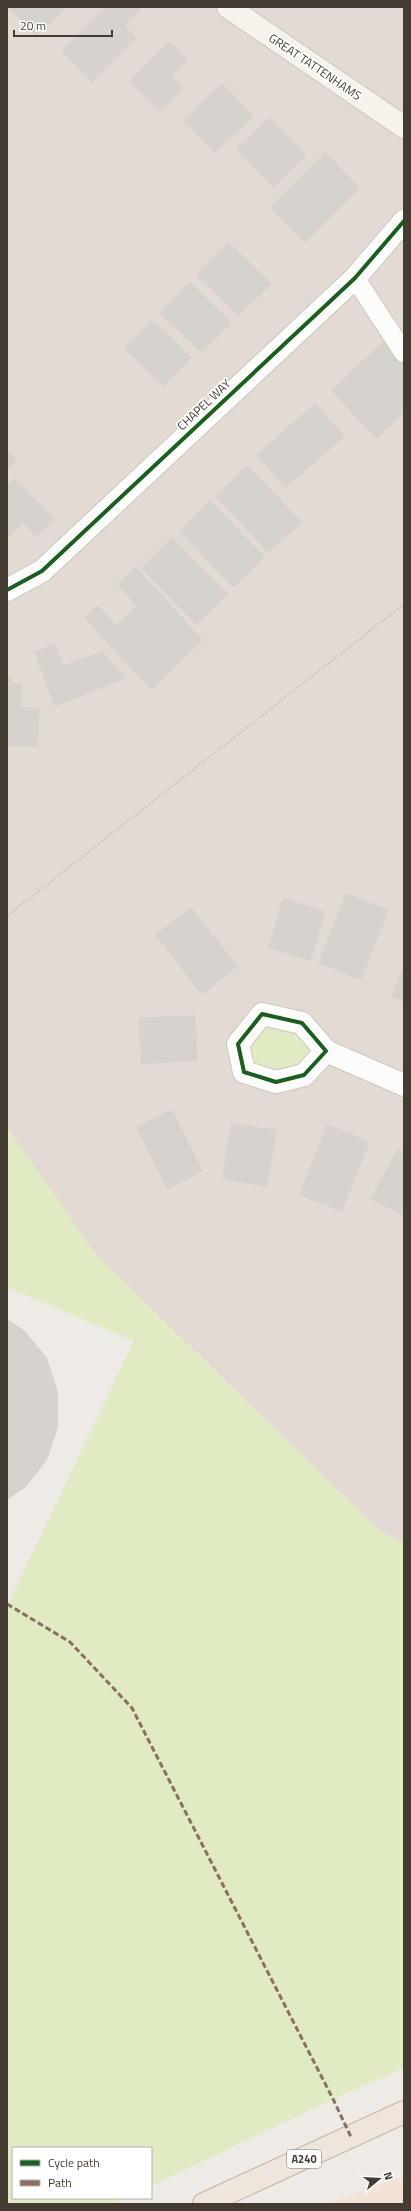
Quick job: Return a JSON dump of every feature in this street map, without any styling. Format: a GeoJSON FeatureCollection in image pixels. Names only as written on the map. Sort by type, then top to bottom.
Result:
{"type":"FeatureCollection","features":[{"type":"Feature","properties":{"kind":"highway","name":"A240"},"geometry":{"type":"LineString","coordinates":[[204,2204],[404,2112]]}},
{"type":"Feature","properties":{"kind":"main road","name":"GREAT TATTENHAMS"},"geometry":{"type":"LineString","coordinates":[[228,7],[404,126]]}},
{"type":"Feature","properties":{"kind":"street","name":"CHAPEL WAY"},"geometry":{"type":"LineString","coordinates":[[7,590],[42,571],[354,278],[404,221]]}},
{"type":"Feature","properties":{"kind":"street"},"geometry":{"type":"LineString","coordinates":[[326,1051],[404,1085]]}},
{"type":"Feature","properties":{"kind":"lane"},"geometry":{"type":"LineString","coordinates":[[354,278],[404,353]]}},
{"type":"Feature","properties":{"kind":"path"},"geometry":{"type":"LineString","coordinates":[[7,916],[404,604]]}},
{"type":"Feature","properties":{"kind":"shaded area"},"geometry":{"type":"Polygon","coordinates":[[[7,7],[404,7],[404,1543],[381,1532],[97,1256],[7,1128],[7,7]]]}},
{"type":"Feature","properties":{"kind":"shaded area"},"geometry":{"type":"Polygon","coordinates":[[[404,2176],[404,2204],[326,2204],[404,2176]]]}},
{"type":"Feature","properties":{"kind":"green space"},"geometry":{"type":"Polygon","coordinates":[[[262,1014],[302,1023],[326,1051],[304,1075],[244,1072],[238,1044],[262,1014]]]}},
{"type":"Feature","properties":{"kind":"green space"},"geometry":{"type":"Polygon","coordinates":[[[7,1128],[97,1256],[381,1532],[404,1543],[404,2068],[333,2099],[152,2186],[152,2147],[12,2147],[12,2199],[124,2199],[113,2204],[7,2204],[7,1606],[134,1341],[7,1287],[7,1128]]]}},
{"type":"Feature","properties":{"kind":"building"},"geometry":{"type":"Polygon","coordinates":[[[7,7],[67,7],[37,36],[7,7]]]}},
{"type":"Feature","properties":{"kind":"building"},"geometry":{"type":"Polygon","coordinates":[[[106,7],[138,7],[141,10],[125,26],[137,38],[92,83],[61,51],[106,7]]]}},
{"type":"Feature","properties":{"kind":"building"},"geometry":{"type":"Polygon","coordinates":[[[169,41],[188,60],[172,76],[184,88],[161,112],[129,81],[169,41]]]}},
{"type":"Feature","properties":{"kind":"building"},"geometry":{"type":"Polygon","coordinates":[[[222,83],[254,116],[215,153],[183,120],[222,83]]]}},
{"type":"Feature","properties":{"kind":"building"},"geometry":{"type":"Polygon","coordinates":[[[269,117],[307,155],[274,188],[236,149],[269,117]]]}},
{"type":"Feature","properties":{"kind":"building"},"geometry":{"type":"Polygon","coordinates":[[[325,152],[360,188],[305,243],[270,207],[325,152]]]}},
{"type":"Feature","properties":{"kind":"building"},"geometry":{"type":"Polygon","coordinates":[[[229,242],[272,284],[238,316],[196,275],[229,242]]]}},
{"type":"Feature","properties":{"kind":"building"},"geometry":{"type":"Polygon","coordinates":[[[190,282],[232,323],[201,352],[159,313],[190,282]]]}},
{"type":"Feature","properties":{"kind":"building"},"geometry":{"type":"Polygon","coordinates":[[[152,320],[192,357],[164,387],[124,349],[152,320]]]}},
{"type":"Feature","properties":{"kind":"building"},"geometry":{"type":"Polygon","coordinates":[[[385,340],[404,361],[404,413],[376,439],[331,390],[385,340]]]}},
{"type":"Feature","properties":{"kind":"building"},"geometry":{"type":"Polygon","coordinates":[[[315,403],[345,436],[286,488],[256,455],[315,403]]]}},
{"type":"Feature","properties":{"kind":"building"},"geometry":{"type":"Polygon","coordinates":[[[7,450],[17,460],[7,470],[7,450]]]}},
{"type":"Feature","properties":{"kind":"building"},"geometry":{"type":"Polygon","coordinates":[[[247,465],[302,522],[269,553],[215,496],[247,465]]]}},
{"type":"Feature","properties":{"kind":"building"},"geometry":{"type":"Polygon","coordinates":[[[15,478],[55,520],[37,537],[23,523],[7,538],[7,485],[15,478]]]}},
{"type":"Feature","properties":{"kind":"building"},"geometry":{"type":"Polygon","coordinates":[[[210,500],[265,557],[233,588],[179,531],[210,500]]]}},
{"type":"Feature","properties":{"kind":"building"},"geometry":{"type":"Polygon","coordinates":[[[172,537],[228,594],[196,625],[141,568],[172,537]]]}},
{"type":"Feature","properties":{"kind":"building"},"geometry":{"type":"Polygon","coordinates":[[[136,567],[203,640],[151,690],[84,618],[98,605],[116,625],[137,606],[117,584],[136,567]]]}},
{"type":"Feature","properties":{"kind":"building"},"geometry":{"type":"Polygon","coordinates":[[[55,643],[64,665],[102,651],[126,678],[55,707],[34,652],[55,643]]]}},
{"type":"Feature","properties":{"kind":"building"},"geometry":{"type":"Polygon","coordinates":[[[7,677],[12,677],[12,683],[22,684],[21,707],[39,708],[38,747],[7,747],[7,677]]]}},
{"type":"Feature","properties":{"kind":"building"},"geometry":{"type":"Polygon","coordinates":[[[346,893],[389,910],[361,980],[318,963],[346,893]]]}},
{"type":"Feature","properties":{"kind":"building"},"geometry":{"type":"Polygon","coordinates":[[[283,898],[325,911],[311,961],[268,948],[283,898]]]}},
{"type":"Feature","properties":{"kind":"building"},"geometry":{"type":"Polygon","coordinates":[[[191,907],[238,966],[202,995],[155,935],[191,907]]]}},
{"type":"Feature","properties":{"kind":"building"},"geometry":{"type":"Polygon","coordinates":[[[404,965],[404,1002],[391,997],[404,965]]]}},
{"type":"Feature","properties":{"kind":"building"},"geometry":{"type":"Polygon","coordinates":[[[195,1015],[198,1061],[141,1064],[139,1018],[195,1015]]]}},
{"type":"Feature","properties":{"kind":"building"},"geometry":{"type":"Polygon","coordinates":[[[172,1109],[203,1171],[167,1189],[136,1127],[172,1109]]]}},
{"type":"Feature","properties":{"kind":"building"},"geometry":{"type":"Polygon","coordinates":[[[231,1123],[277,1130],[267,1187],[222,1179],[231,1123]]]}},
{"type":"Feature","properties":{"kind":"building"},"geometry":{"type":"Polygon","coordinates":[[[327,1124],[370,1142],[342,1212],[299,1195],[327,1124]]]}},
{"type":"Feature","properties":{"kind":"building"},"geometry":{"type":"Polygon","coordinates":[[[397,1149],[404,1153],[404,1216],[371,1199],[397,1149]]]}},
{"type":"Feature","properties":{"kind":"building"},"geometry":{"type":"Polygon","coordinates":[[[7,1319],[25,1331],[47,1358],[58,1392],[58,1427],[47,1460],[26,1487],[7,1500],[7,1319]]]}},
{"type":"Feature","properties":{"kind":"marked path"},"geometry":{"type":"LineString","coordinates":[[7,1604],[70,1642],[132,1708],[333,2099],[351,2137]]}},
{"type":"Feature","properties":{"kind":"cycle path"},"geometry":{"type":"LineString","coordinates":[[7,590],[42,571],[355,278],[404,221]]}},
{"type":"Feature","properties":{"kind":"cycle path"},"geometry":{"type":"LineString","coordinates":[[262,1014],[302,1023],[326,1051],[304,1075],[276,1082],[244,1072],[238,1044],[262,1014]]}}]}
